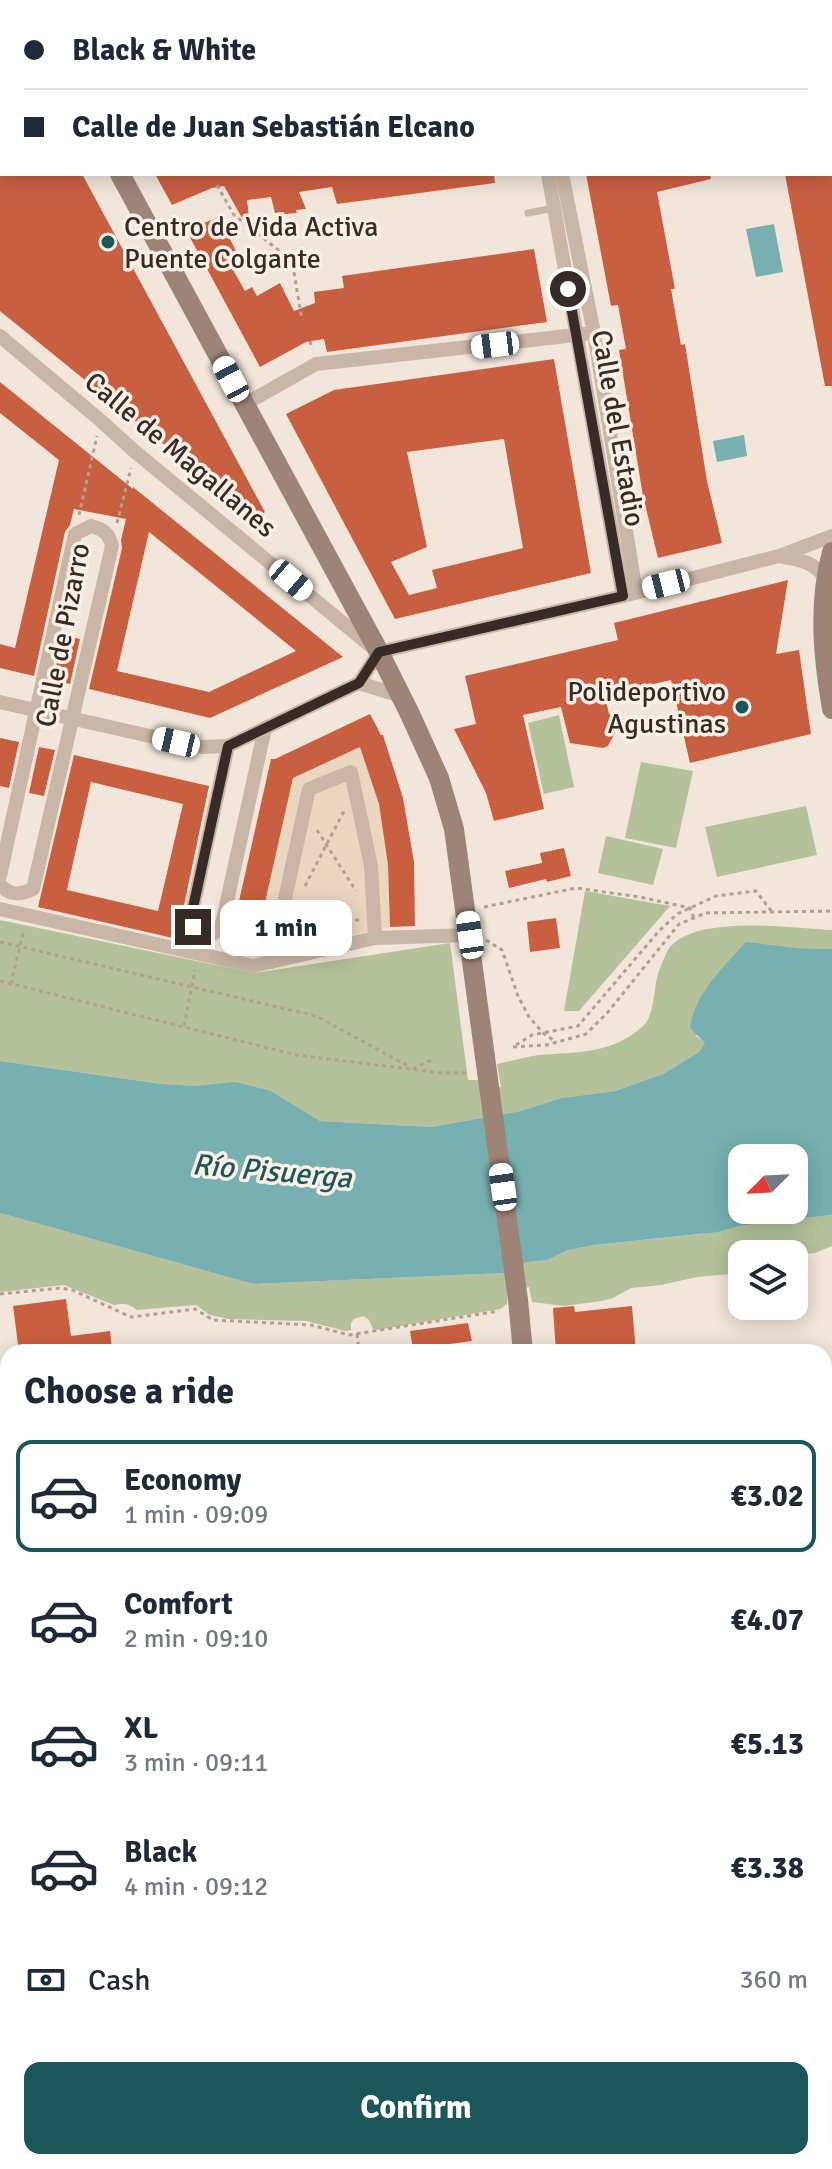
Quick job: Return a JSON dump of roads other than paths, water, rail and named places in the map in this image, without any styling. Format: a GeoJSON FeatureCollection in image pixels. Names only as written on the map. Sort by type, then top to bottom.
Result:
{"type":"FeatureCollection","features":[{"type":"Feature","properties":{"kind":"street"},"geometry":{"type":"LineString","coordinates":[[121,176],[379,652],[439,778],[454,829],[470,935],[522,1344]]}},
{"type":"Feature","properties":{"kind":"street","name":"Calle del Estadio"},"geometry":{"type":"LineString","coordinates":[[548,176],[576,336],[629,594]]}},
{"type":"Feature","properties":{"kind":"street","name":"Calle del Estadio"},"geometry":{"type":"LineString","coordinates":[[562,176],[594,333],[629,594]]}},
{"type":"Feature","properties":{"kind":"street"},"geometry":{"type":"LineString","coordinates":[[245,404],[316,364],[594,333]]}},
{"type":"Feature","properties":{"kind":"street","name":"Calle de Magallanes"},"geometry":{"type":"LineString","coordinates":[[0,336],[135,452],[379,652]]}},
{"type":"Feature","properties":{"kind":"street","name":"Calle de Pizarro"},"geometry":{"type":"LineString","coordinates":[[0,876],[75,534],[91,526],[102,528],[112,546],[33,889],[17,894],[0,885]]}},
{"type":"Feature","properties":{"kind":"street"},"geometry":{"type":"LineString","coordinates":[[0,702],[176,742],[202,747],[228,746],[359,683],[379,652],[779,556],[832,536]]}},
{"type":"Feature","properties":{"kind":"street"},"geometry":{"type":"LineString","coordinates":[[832,552],[825,578],[823,642],[832,709]]}},
{"type":"Feature","properties":{"kind":"street"},"geometry":{"type":"LineString","coordinates":[[779,556],[806,560],[825,578]]}},
{"type":"Feature","properties":{"kind":"street"},"geometry":{"type":"LineString","coordinates":[[329,611],[341,606],[346,593]]}},
{"type":"Feature","properties":{"kind":"street"},"geometry":{"type":"LineString","coordinates":[[359,683],[401,696]]}},
{"type":"Feature","properties":{"kind":"street"},"geometry":{"type":"LineString","coordinates":[[228,746],[191,917],[193,927],[201,935],[214,933],[222,924],[265,728]]}},
{"type":"Feature","properties":{"kind":"street"},"geometry":{"type":"LineString","coordinates":[[271,962],[309,789],[351,772],[371,866],[375,938]]}},
{"type":"Feature","properties":{"kind":"street"},"geometry":{"type":"LineString","coordinates":[[0,909],[253,966],[375,938],[470,935]]}},
{"type":"Feature","properties":{"kind":"lane"},"geometry":{"type":"LineString","coordinates":[[528,213],[554,208]]}},
{"type":"Feature","properties":{"kind":"water"},"geometry":{"type":"Polygon","coordinates":[[[774,224],[783,272],[756,277],[746,229],[774,224]]]}},
{"type":"Feature","properties":{"kind":"water"},"geometry":{"type":"Polygon","coordinates":[[[744,435],[747,456],[717,462],[713,441],[744,435]]]}},
{"type":"Feature","properties":{"kind":"water","name":"Río Pisuerga"},"geometry":{"type":"Polygon","coordinates":[[[746,942],[832,949],[832,1215],[808,1218],[808,1144],[728,1144],[728,1224],[756,1224],[718,1232],[568,1250],[504,1273],[253,1284],[0,1213],[0,1061],[162,1084],[196,1086],[235,1082],[271,1091],[320,1121],[431,1127],[521,1111],[561,1098],[615,1091],[663,1074],[699,1052],[705,1043],[690,1028],[697,1004],[720,971],[746,942]]]}},
{"type":"Feature","properties":{"kind":"place","name":"Centro de Vida Activa Puente Colgante"},"geometry":{"type":"Point","coordinates":[108,242]}},
{"type":"Feature","properties":{"kind":"place","name":"Polideportivo Agustinas"},"geometry":{"type":"Point","coordinates":[742,707]}}]}
